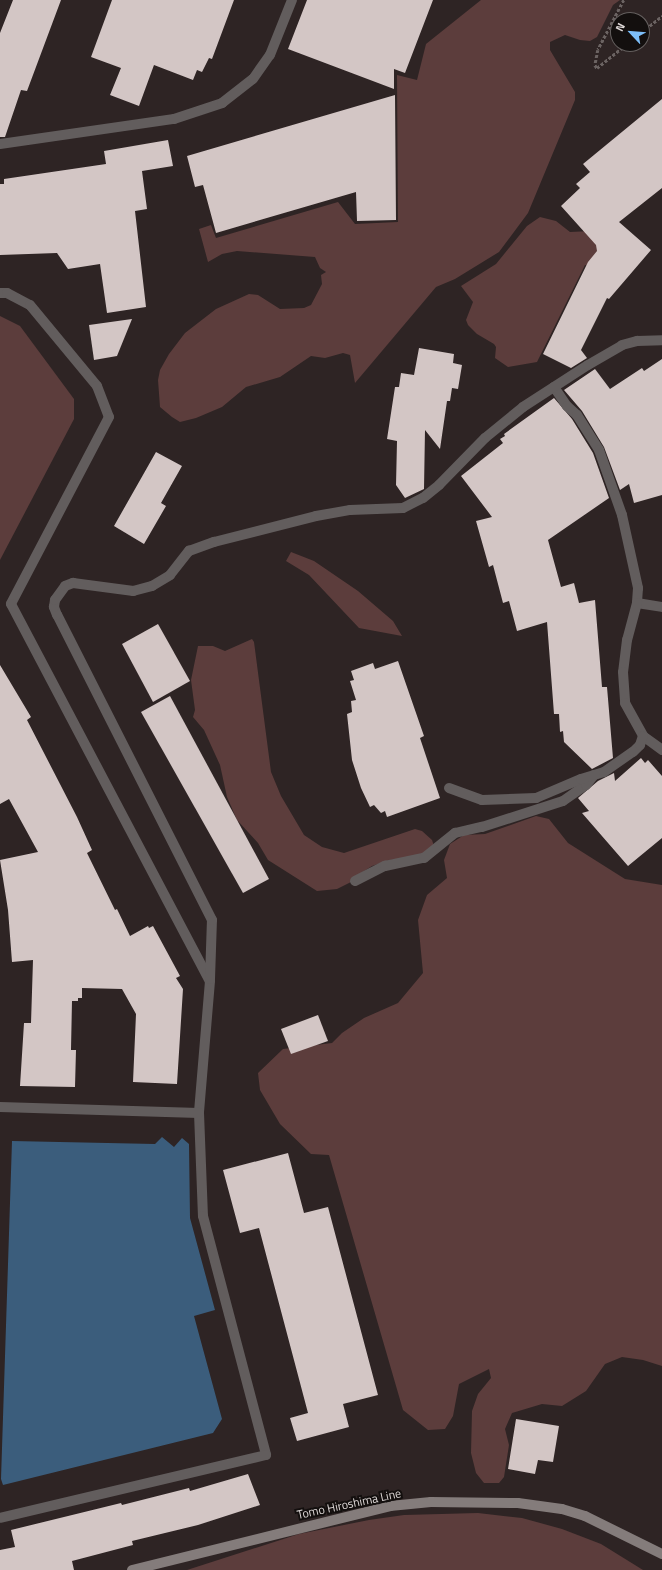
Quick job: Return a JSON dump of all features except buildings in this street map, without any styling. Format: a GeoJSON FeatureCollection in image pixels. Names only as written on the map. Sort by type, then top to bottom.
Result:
{"type":"FeatureCollection","features":[{"type":"Feature","properties":{"kind":"main road","name":"Tomo Hiroshima Line"},"geometry":{"type":"LineString","coordinates":[[132,1570],[390,1506],[431,1502],[518,1503],[562,1509],[585,1516],[662,1554]]}},
{"type":"Feature","properties":{"kind":"street"},"geometry":{"type":"LineString","coordinates":[[0,144],[174,119],[222,103],[253,79],[270,54],[292,0]]}},
{"type":"Feature","properties":{"kind":"street"},"geometry":{"type":"LineString","coordinates":[[0,293],[7,293],[30,305],[97,386],[109,417],[11,604],[210,982]]}},
{"type":"Feature","properties":{"kind":"street"},"geometry":{"type":"LineString","coordinates":[[0,1518],[266,1455],[203,1216],[199,1113],[210,982],[212,920],[57,615],[54,607],[55,600],[65,586],[73,583],[133,591],[152,586],[170,575],[189,551],[214,542],[316,516],[350,510],[403,508],[434,489],[485,438],[523,407],[622,345],[637,341],[662,340]]}},
{"type":"Feature","properties":{"kind":"street"},"geometry":{"type":"LineString","coordinates":[[554,387],[567,406],[578,415],[599,450],[622,515],[636,571],[637,603],[627,640],[623,672],[625,703],[643,736],[662,750]]}},
{"type":"Feature","properties":{"kind":"street"},"geometry":{"type":"LineString","coordinates":[[637,603],[662,607]]}},
{"type":"Feature","properties":{"kind":"street"},"geometry":{"type":"LineString","coordinates":[[449,788],[482,800],[536,798],[604,772],[620,763],[640,745],[643,736]]}},
{"type":"Feature","properties":{"kind":"street"},"geometry":{"type":"LineString","coordinates":[[355,881],[384,866],[424,858],[455,832],[482,827],[563,801],[586,785],[594,775]]}},
{"type":"Feature","properties":{"kind":"street"},"geometry":{"type":"LineString","coordinates":[[0,1108],[199,1113]]}},
{"type":"Feature","properties":{"kind":"path"},"geometry":{"type":"LineString","coordinates":[[618,12],[624,0]]}},
{"type":"Feature","properties":{"kind":"path"},"geometry":{"type":"LineString","coordinates":[[650,26],[662,16]]}},
{"type":"Feature","properties":{"kind":"path"},"geometry":{"type":"LineString","coordinates":[[610,27],[598,50],[595,65],[597,68],[617,52]]}},
{"type":"Feature","properties":{"kind":"shaded area"},"geometry":{"type":"Polygon","coordinates":[[[481,0],[620,0],[613,5],[597,37],[590,41],[580,40],[565,35],[550,42],[550,50],[575,92],[575,100],[528,213],[499,252],[455,279],[436,287],[355,383],[350,355],[343,353],[325,358],[311,356],[280,377],[246,387],[222,407],[196,418],[180,422],[172,417],[160,407],[158,380],[160,370],[169,354],[185,333],[216,309],[249,294],[258,295],[280,309],[304,308],[311,305],[322,284],[321,275],[326,272],[320,268],[315,257],[237,251],[222,254],[208,262],[199,229],[211,225],[216,238],[338,202],[355,224],[398,222],[397,75],[417,80],[426,44],[481,0]]]}},
{"type":"Feature","properties":{"kind":"shaded area"},"geometry":{"type":"Polygon","coordinates":[[[540,217],[556,221],[570,232],[591,231],[600,251],[589,266],[585,265],[537,362],[508,367],[495,358],[496,347],[494,344],[477,334],[468,325],[466,320],[473,302],[461,286],[496,264],[527,226],[540,217]]]}},
{"type":"Feature","properties":{"kind":"shaded area"},"geometry":{"type":"Polygon","coordinates":[[[0,316],[20,326],[74,399],[74,419],[0,560],[0,316]]]}},
{"type":"Feature","properties":{"kind":"shaded area"},"geometry":{"type":"Polygon","coordinates":[[[291,552],[314,561],[358,591],[393,621],[402,636],[359,628],[309,575],[286,561],[291,552]]]}},
{"type":"Feature","properties":{"kind":"shaded area"},"geometry":{"type":"Polygon","coordinates":[[[252,639],[254,642],[271,772],[281,796],[304,835],[322,847],[344,853],[415,829],[422,831],[432,840],[434,846],[430,851],[412,858],[390,860],[372,866],[353,878],[353,881],[337,889],[317,891],[268,860],[258,843],[237,820],[227,797],[220,765],[204,730],[193,717],[195,710],[191,680],[198,646],[213,646],[225,651],[252,639]]]}},
{"type":"Feature","properties":{"kind":"shaded area"},"geometry":{"type":"Polygon","coordinates":[[[536,816],[549,819],[568,843],[625,879],[662,885],[662,1366],[643,1360],[622,1357],[605,1364],[586,1391],[562,1406],[542,1404],[512,1413],[505,1429],[509,1445],[504,1477],[499,1483],[484,1483],[476,1473],[471,1453],[472,1411],[478,1394],[491,1378],[489,1369],[459,1384],[453,1416],[445,1429],[428,1430],[403,1410],[329,1155],[311,1154],[280,1124],[260,1090],[258,1073],[283,1049],[332,1043],[342,1033],[364,1018],[398,1003],[423,973],[418,920],[427,895],[447,878],[444,860],[450,844],[464,835],[485,834],[536,816]]]}},
{"type":"Feature","properties":{"kind":"shaded area"},"geometry":{"type":"Polygon","coordinates":[[[478,1513],[522,1518],[562,1529],[601,1544],[643,1570],[187,1570],[299,1534],[369,1520],[404,1515],[478,1513]]]}},
{"type":"Feature","properties":{"kind":"water"},"geometry":{"type":"Polygon","coordinates":[[[162,1137],[174,1147],[182,1138],[189,1144],[190,1218],[215,1310],[194,1316],[222,1419],[213,1433],[3,1485],[1,1479],[12,1141],[155,1144],[162,1137]]]}}]}
